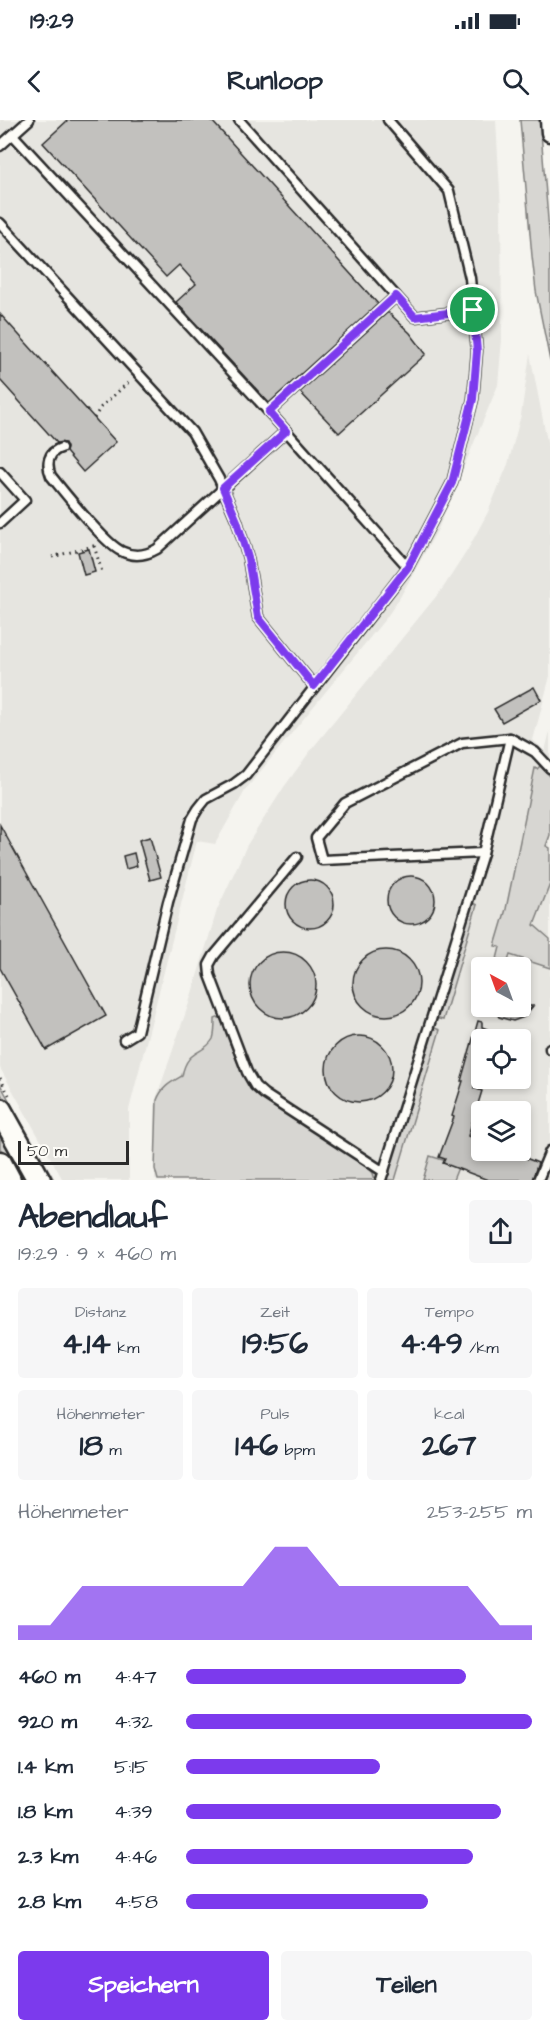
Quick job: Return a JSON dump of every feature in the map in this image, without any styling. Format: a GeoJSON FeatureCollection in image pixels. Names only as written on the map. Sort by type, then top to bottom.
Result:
{"type":"FeatureCollection","features":[{"type":"Feature","properties":{"kind":"main road"},"geometry":{"type":"LineString","coordinates":[[0,1110],[39,1180]]}},
{"type":"Feature","properties":{"kind":"main road"},"geometry":{"type":"LineString","coordinates":[[0,1163],[9,1180]]}},
{"type":"Feature","properties":{"kind":"street"},"geometry":{"type":"LineString","coordinates":[[549,120],[550,133]]}},
{"type":"Feature","properties":{"kind":"lane"},"geometry":{"type":"LineString","coordinates":[[239,120],[415,317],[473,310]]}},
{"type":"Feature","properties":{"kind":"lane"},"geometry":{"type":"LineString","coordinates":[[124,1040],[137,1032],[179,862],[196,812],[209,797],[232,786],[246,775],[408,567],[452,483],[473,399],[477,351],[470,278],[449,191],[388,120]]}},
{"type":"Feature","properties":{"kind":"lane"},"geometry":{"type":"LineString","coordinates":[[0,146],[23,122]]}},
{"type":"Feature","properties":{"kind":"lane"},"geometry":{"type":"LineString","coordinates":[[13,135],[269,412],[408,567]]}},
{"type":"Feature","properties":{"kind":"lane"},"geometry":{"type":"LineString","coordinates":[[0,223],[192,432],[223,488],[237,521],[248,558],[258,617],[314,686]]}},
{"type":"Feature","properties":{"kind":"lane"},"geometry":{"type":"LineString","coordinates":[[269,412],[396,296]]}},
{"type":"Feature","properties":{"kind":"lane"},"geometry":{"type":"LineString","coordinates":[[61,448],[56,450],[49,459],[48,466],[51,476],[117,549],[128,554],[141,555],[157,549],[286,431]]}},
{"type":"Feature","properties":{"kind":"lane"},"geometry":{"type":"LineString","coordinates":[[0,472],[26,500],[0,523]]}},
{"type":"Feature","properties":{"kind":"lane"},"geometry":{"type":"LineString","coordinates":[[483,853],[322,860],[316,838],[345,803],[462,743],[510,738],[535,752],[550,768]]}},
{"type":"Feature","properties":{"kind":"lane"},"geometry":{"type":"LineString","coordinates":[[297,857],[214,956],[209,966],[210,975],[247,1072],[255,1086],[382,1176],[483,853],[510,738]]}},
{"type":"Feature","properties":{"kind":"lane"},"geometry":{"type":"LineString","coordinates":[[538,1180],[550,1151]]}},
{"type":"Feature","properties":{"kind":"path"},"geometry":{"type":"LineString","coordinates":[[94,418],[101,407],[138,373]]}},
{"type":"Feature","properties":{"kind":"path"},"geometry":{"type":"LineString","coordinates":[[52,557],[94,546],[105,538]]}},
{"type":"Feature","properties":{"kind":"path"},"geometry":{"type":"LineString","coordinates":[[94,546],[102,572]]}},
{"type":"Feature","properties":{"kind":"shaded area"},"geometry":{"type":"Polygon","coordinates":[[[0,120],[496,120],[501,210],[502,339],[498,385],[438,529],[399,599],[246,789],[215,844],[197,841],[129,1110],[129,1180],[63,1180],[0,1068],[0,120]]]}},
{"type":"Feature","properties":{"kind":"shaded area"},"geometry":{"type":"Polygon","coordinates":[[[520,120],[540,120],[550,244],[550,361],[536,291],[520,120]]]}},
{"type":"Feature","properties":{"kind":"shaded area"},"geometry":{"type":"Polygon","coordinates":[[[530,354],[550,456],[550,676],[533,740],[545,751],[550,731],[550,1180],[155,1180],[155,1102],[189,1003],[217,910],[247,845],[311,750],[443,588],[467,551],[488,512],[508,464],[521,415],[530,354]]]}},
{"type":"Feature","properties":{"kind":"shaded area"},"geometry":{"type":"Polygon","coordinates":[[[540,766],[550,776],[550,835],[546,846],[550,848],[550,884],[534,925],[550,939],[550,968],[531,962],[531,957],[510,955],[509,957],[498,957],[500,947],[495,946],[506,909],[535,768],[540,766]]]}},
{"type":"Feature","properties":{"kind":"shaded area"},"geometry":{"type":"Polygon","coordinates":[[[470,902],[477,905],[443,1020],[435,1018],[470,902]]]}},
{"type":"Feature","properties":{"kind":"shaded area"},"geometry":{"type":"Polygon","coordinates":[[[220,1017],[237,1062],[256,1092],[367,1166],[375,1180],[158,1180],[155,1169],[157,1100],[170,1083],[182,1076],[184,1067],[192,1056],[205,1048],[213,1039],[215,1019],[220,1017]]]}},
{"type":"Feature","properties":{"kind":"shaded area"},"geometry":{"type":"Polygon","coordinates":[[[432,1027],[440,1030],[395,1180],[385,1180],[432,1027]]]}},
{"type":"Feature","properties":{"kind":"shaded area"},"geometry":{"type":"Polygon","coordinates":[[[0,1084],[54,1180],[50,1180],[0,1092],[0,1084]]]}},
{"type":"Feature","properties":{"kind":"shaded area"},"geometry":{"type":"Polygon","coordinates":[[[0,1127],[30,1180],[18,1180],[0,1148],[0,1127]]]}},
{"type":"Feature","properties":{"kind":"shaded area"},"geometry":{"type":"Polygon","coordinates":[[[430,1156],[459,1165],[453,1180],[423,1180],[430,1156]]]}},
{"type":"Feature","properties":{"kind":"building"},"geometry":{"type":"Polygon","coordinates":[[[68,120],[211,120],[378,304],[269,403],[176,302],[196,284],[179,265],[166,277],[43,143],[68,120]]]}},
{"type":"Feature","properties":{"kind":"building"},"geometry":{"type":"Polygon","coordinates":[[[387,313],[410,333],[426,354],[339,433],[300,392],[387,313]]]}},
{"type":"Feature","properties":{"kind":"building"},"geometry":{"type":"Polygon","coordinates":[[[0,314],[116,442],[83,472],[66,452],[65,443],[57,443],[0,380],[0,314]]]}},
{"type":"Feature","properties":{"kind":"building"},"geometry":{"type":"Polygon","coordinates":[[[89,549],[95,572],[84,575],[78,552],[89,549]]]}},
{"type":"Feature","properties":{"kind":"building"},"geometry":{"type":"Polygon","coordinates":[[[534,687],[541,700],[502,722],[494,709],[534,687]]]}},
{"type":"Feature","properties":{"kind":"building"},"geometry":{"type":"Polygon","coordinates":[[[0,825],[106,1016],[46,1050],[0,968],[0,825]]]}},
{"type":"Feature","properties":{"kind":"building"},"geometry":{"type":"Polygon","coordinates":[[[150,837],[161,877],[150,880],[139,840],[150,837]]]}},
{"type":"Feature","properties":{"kind":"building"},"geometry":{"type":"Polygon","coordinates":[[[134,853],[137,866],[126,869],[123,856],[134,853]]]}},
{"type":"Feature","properties":{"kind":"building"},"geometry":{"type":"Polygon","coordinates":[[[406,876],[416,876],[431,886],[435,900],[434,909],[425,920],[416,924],[406,924],[391,914],[387,905],[387,895],[397,880],[406,876]]]}},
{"type":"Feature","properties":{"kind":"building"},"geometry":{"type":"Polygon","coordinates":[[[305,880],[315,880],[330,890],[334,904],[333,913],[324,924],[315,928],[305,928],[290,918],[286,909],[286,899],[296,884],[305,880]]]}},
{"type":"Feature","properties":{"kind":"building"},"geometry":{"type":"Polygon","coordinates":[[[379,950],[393,950],[405,955],[414,964],[419,983],[417,996],[410,1007],[393,1016],[379,1016],[367,1011],[358,1002],[353,990],[353,976],[358,964],[367,955],[379,950]]]}},
{"type":"Feature","properties":{"kind":"building"},"geometry":{"type":"Polygon","coordinates":[[[276,952],[290,952],[302,957],[311,966],[316,985],[314,998],[307,1009],[290,1018],[276,1018],[264,1013],[255,1004],[250,992],[250,978],[255,966],[264,957],[276,952]]]}},
{"type":"Feature","properties":{"kind":"building"},"geometry":{"type":"Polygon","coordinates":[[[499,1017],[524,1017],[513,1021],[499,1017]]]}},
{"type":"Feature","properties":{"kind":"building"},"geometry":{"type":"Polygon","coordinates":[[[478,1021],[482,1022],[482,1027],[487,1029],[476,1029],[478,1021]]]}},
{"type":"Feature","properties":{"kind":"building"},"geometry":{"type":"Polygon","coordinates":[[[352,1036],[366,1036],[378,1041],[387,1050],[392,1069],[390,1082],[383,1093],[366,1102],[352,1102],[340,1097],[331,1088],[326,1076],[326,1062],[331,1050],[340,1041],[352,1036]]]}},
{"type":"Feature","properties":{"kind":"building"},"geometry":{"type":"Polygon","coordinates":[[[471,1046],[471,1089],[482,1091],[479,1101],[471,1101],[471,1126],[468,1136],[471,1137],[471,1161],[531,1160],[538,1163],[532,1180],[488,1180],[443,1163],[445,1159],[439,1157],[454,1117],[452,1116],[463,1081],[461,1081],[471,1046]]]}},
{"type":"Feature","properties":{"kind":"route"},"geometry":{"type":"LineString","coordinates":[[396,296],[415,317],[473,310],[477,351],[473,399],[452,483],[408,567],[314,686],[258,617],[248,558],[237,521],[223,488],[286,431],[269,412],[396,296]]}}]}
